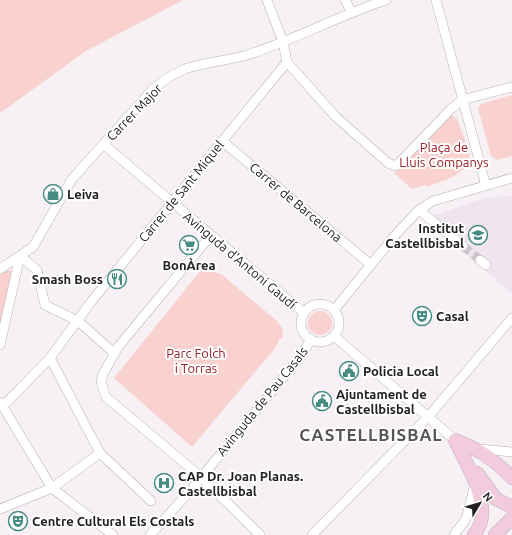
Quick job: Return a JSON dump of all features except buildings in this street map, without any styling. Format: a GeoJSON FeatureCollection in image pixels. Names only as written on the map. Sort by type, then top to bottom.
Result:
{"type":"FeatureCollection","features":[{"type":"Feature","properties":{"kind":"street"},"geometry":{"type":"LineString","coordinates":[[267,0],[284,42],[287,62],[335,116],[388,163],[396,166],[451,109],[462,100],[512,87]]}},
{"type":"Feature","properties":{"kind":"street"},"geometry":{"type":"LineString","coordinates":[[345,0],[352,11]]}},
{"type":"Feature","properties":{"kind":"street","name":"Carrer Major"},"geometry":{"type":"LineString","coordinates":[[0,268],[33,247],[72,179],[154,88],[186,69],[247,55],[284,42],[352,11],[386,0]]}},
{"type":"Feature","properties":{"kind":"street"},"geometry":{"type":"LineString","coordinates":[[436,0],[486,186]]}},
{"type":"Feature","properties":{"kind":"street","name":"Carrer de Sant Miquel"},"geometry":{"type":"LineString","coordinates":[[1,405],[50,358],[91,302],[287,62]]}},
{"type":"Feature","properties":{"kind":"street","name":"Carrer de Barcelona"},"geometry":{"type":"LineString","coordinates":[[222,141],[370,264]]}},
{"type":"Feature","properties":{"kind":"street","name":"Avinguda d'Antoni Gaudí"},"geometry":{"type":"LineString","coordinates":[[104,144],[304,313]]}},
{"type":"Feature","properties":{"kind":"street"},"geometry":{"type":"LineString","coordinates":[[334,310],[370,264],[419,210],[433,201],[512,178]]}},
{"type":"Feature","properties":{"kind":"street"},"geometry":{"type":"LineString","coordinates":[[419,210],[463,246]]}},
{"type":"Feature","properties":{"kind":"street"},"geometry":{"type":"LineString","coordinates":[[211,235],[114,353],[103,374],[101,382],[106,397],[201,477],[260,535]]}},
{"type":"Feature","properties":{"kind":"street"},"geometry":{"type":"LineString","coordinates":[[0,345],[20,256],[37,270],[45,304],[78,321],[114,353]]}},
{"type":"Feature","properties":{"kind":"street"},"geometry":{"type":"LineString","coordinates":[[318,304],[324,304],[334,310],[339,320],[339,326],[334,336],[323,342],[311,339],[303,330],[302,319],[304,313],[308,309],[318,304]]}},
{"type":"Feature","properties":{"kind":"street"},"geometry":{"type":"LineString","coordinates":[[312,535],[428,417],[512,318]]}},
{"type":"Feature","properties":{"kind":"street"},"geometry":{"type":"LineString","coordinates":[[334,336],[455,440],[483,483],[496,499],[512,507]]}},
{"type":"Feature","properties":{"kind":"street","name":"Avinguda de Pau Casals"},"geometry":{"type":"LineString","coordinates":[[150,535],[201,477],[301,356],[311,339]]}},
{"type":"Feature","properties":{"kind":"street"},"geometry":{"type":"LineString","coordinates":[[50,358],[100,452],[151,500]]}},
{"type":"Feature","properties":{"kind":"street"},"geometry":{"type":"LineString","coordinates":[[1,405],[52,488],[113,535]]}},
{"type":"Feature","properties":{"kind":"street"},"geometry":{"type":"LineString","coordinates":[[455,440],[478,449],[499,465],[512,478]]}},
{"type":"Feature","properties":{"kind":"street"},"geometry":{"type":"LineString","coordinates":[[455,440],[480,496],[482,521],[474,535]]}},
{"type":"Feature","properties":{"kind":"street"},"geometry":{"type":"LineString","coordinates":[[478,449],[512,452]]}},
{"type":"Feature","properties":{"kind":"street"},"geometry":{"type":"LineString","coordinates":[[0,510],[8,505],[52,488],[100,452]]}},
{"type":"Feature","properties":{"kind":"street"},"geometry":{"type":"LineString","coordinates":[[499,465],[512,467]]}},
{"type":"Feature","properties":{"kind":"street"},"geometry":{"type":"LineString","coordinates":[[454,535],[466,519],[475,482]]}},
{"type":"Feature","properties":{"kind":"street"},"geometry":{"type":"LineString","coordinates":[[495,535],[512,518]]}},
{"type":"Feature","properties":{"kind":"shaded area","name":"Institut Castellbisbal"},"geometry":{"type":"Polygon","coordinates":[[[512,196],[512,294],[428,222],[435,215],[475,201],[493,197],[512,196]]]}},
{"type":"Feature","properties":{"kind":"green space"},"geometry":{"type":"Polygon","coordinates":[[[0,0],[183,0],[86,51],[0,113],[0,0]]]}},
{"type":"Feature","properties":{"kind":"green space"},"geometry":{"type":"Polygon","coordinates":[[[512,95],[512,156],[497,160],[491,156],[478,108],[481,104],[512,95]]]}},
{"type":"Feature","properties":{"kind":"green space","name":"Plaça de Lluis Companys"},"geometry":{"type":"Polygon","coordinates":[[[451,115],[457,119],[468,148],[469,160],[467,166],[455,176],[448,179],[427,187],[425,185],[412,189],[394,173],[451,115]]]}},
{"type":"Feature","properties":{"kind":"green space","name":"Parc Folch i Torras"},"geometry":{"type":"Polygon","coordinates":[[[205,265],[213,272],[221,274],[277,321],[282,328],[283,338],[280,338],[276,347],[192,447],[114,378],[205,265]]]}},
{"type":"Feature","properties":{"kind":"green space"},"geometry":{"type":"Polygon","coordinates":[[[8,270],[13,272],[0,327],[0,275],[8,270]]]}},
{"type":"Feature","properties":{"kind":"green space"},"geometry":{"type":"Polygon","coordinates":[[[320,311],[325,312],[331,318],[331,328],[325,334],[320,335],[315,334],[309,328],[308,323],[309,318],[315,312],[320,311]]]}},
{"type":"Feature","properties":{"kind":"tunnel"},"geometry":{"type":"LineString","coordinates":[[463,246],[480,260]]}},
{"type":"Feature","properties":{"kind":"place","name":"Leiva"},"geometry":{"type":"Point","coordinates":[53,194]}},
{"type":"Feature","properties":{"kind":"place","name":"Institut Castellbisbal"},"geometry":{"type":"Point","coordinates":[478,235]}},
{"type":"Feature","properties":{"kind":"place","name":"BonÀrea"},"geometry":{"type":"Point","coordinates":[189,245]}},
{"type":"Feature","properties":{"kind":"place","name":"Smash Boss"},"geometry":{"type":"Point","coordinates":[117,279]}},
{"type":"Feature","properties":{"kind":"place","name":"Casal"},"geometry":{"type":"Point","coordinates":[422,316]}},
{"type":"Feature","properties":{"kind":"place","name":"Policia Local"},"geometry":{"type":"Point","coordinates":[349,371]}},
{"type":"Feature","properties":{"kind":"place","name":"Ajuntament de Castellbisbal"},"geometry":{"type":"Point","coordinates":[322,401]}},
{"type":"Feature","properties":{"kind":"place","name":"CAP Dr. Joan Planas. Castellbisbal"},"geometry":{"type":"Point","coordinates":[164,483]}},
{"type":"Feature","properties":{"kind":"place","name":"Centre Cultural Els Costals"},"geometry":{"type":"Point","coordinates":[18,521]}},
{"type":"Feature","properties":{"kind":"district","name":"CASTELLBISBAL"},"geometry":{"type":"Point","coordinates":[371,435]}}]}
